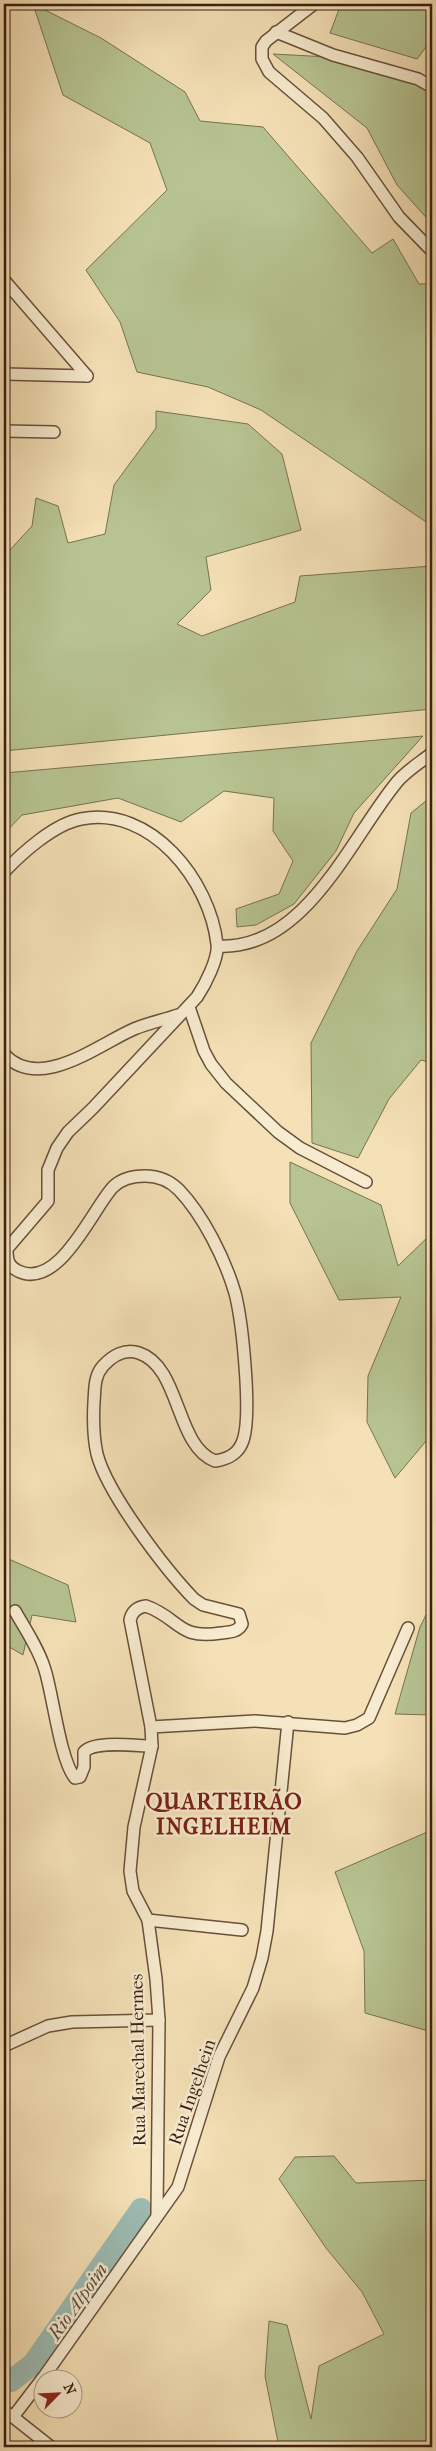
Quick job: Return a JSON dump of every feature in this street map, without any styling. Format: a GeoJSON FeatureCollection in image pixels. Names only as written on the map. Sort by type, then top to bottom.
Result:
{"type":"FeatureCollection","features":[{"type":"Feature","properties":{"kind":"street"},"geometry":{"type":"LineString","coordinates":[[314,4],[276,32],[262,47],[262,59],[269,72],[323,118],[358,157],[399,217],[432,251]]}},
{"type":"Feature","properties":{"kind":"street"},"geometry":{"type":"LineString","coordinates":[[276,32],[333,54],[418,78],[432,87]]}},
{"type":"Feature","properties":{"kind":"street"},"geometry":{"type":"LineString","coordinates":[[4,280],[88,376],[4,374]]}},
{"type":"Feature","properties":{"kind":"street"},"geometry":{"type":"LineString","coordinates":[[4,431],[54,432]]}},
{"type":"Feature","properties":{"kind":"street"},"geometry":{"type":"LineString","coordinates":[[218,946],[234,947],[266,936],[283,926],[304,908],[344,858],[398,780],[432,753]]}},
{"type":"Feature","properties":{"kind":"street"},"geometry":{"type":"LineString","coordinates":[[4,872],[34,844],[55,830],[80,819],[103,818],[123,822],[146,832],[166,845],[184,863],[206,906],[218,946],[206,984],[184,1011],[134,1029],[77,1060],[43,1069],[21,1065],[8,1059],[4,1054]]}},
{"type":"Feature","properties":{"kind":"street"},"geometry":{"type":"LineString","coordinates":[[184,1011],[211,1064],[226,1083],[278,1132],[300,1148],[366,1182]]}},
{"type":"Feature","properties":{"kind":"street","name":"Rua Marechal Hermes"},"geometry":{"type":"LineString","coordinates":[[157,2214],[159,2020],[148,1920],[133,1891],[131,1854],[134,1827],[152,1746],[151,1727],[130,1620],[131,1614],[141,1606],[146,1606],[154,1608],[180,1629],[190,1634],[207,1635],[236,1630],[242,1624],[239,1614],[232,1610],[203,1605],[194,1599],[140,1530],[116,1495],[98,1456],[93,1432],[96,1379],[98,1371],[119,1352],[136,1352],[147,1356],[158,1364],[192,1438],[202,1452],[215,1461],[233,1456],[243,1442],[247,1422],[242,1334],[235,1292],[198,1213],[177,1188],[163,1179],[151,1176],[132,1177],[114,1185],[72,1247],[47,1269],[32,1274],[17,1271],[12,1268],[7,1260],[7,1250],[48,1202],[48,1170],[57,1148],[68,1132],[94,1108],[184,1011]]}},
{"type":"Feature","properties":{"kind":"street"},"geometry":{"type":"LineString","coordinates":[[15,1611],[44,1668],[65,1753],[75,1778],[80,1777],[83,1771],[84,1752],[87,1749],[108,1745],[152,1746]]}},
{"type":"Feature","properties":{"kind":"street"},"geometry":{"type":"LineString","coordinates":[[151,1727],[255,1721],[288,1722],[345,1728],[357,1725],[369,1718],[408,1628]]}},
{"type":"Feature","properties":{"kind":"street","name":"Rua Ingelhein"},"geometry":{"type":"LineString","coordinates":[[51,2368],[157,2214],[178,2187],[219,2058],[253,1988],[262,1958],[267,1931],[288,1722]]}},
{"type":"Feature","properties":{"kind":"street"},"geometry":{"type":"LineString","coordinates":[[148,1920],[242,1930]]}},
{"type":"Feature","properties":{"kind":"street"},"geometry":{"type":"LineString","coordinates":[[4,2046],[48,2026],[72,2022],[159,2020]]}},
{"type":"Feature","properties":{"kind":"street","name":"Rua Ingelhein"},"geometry":{"type":"LineString","coordinates":[[8,2414],[32,2390]]}},
{"type":"Feature","properties":{"kind":"street"},"geometry":{"type":"LineString","coordinates":[[8,2414],[51,2447]]}},
{"type":"Feature","properties":{"kind":"green space"},"geometry":{"type":"Polygon","coordinates":[[[33,4],[101,38],[185,92],[200,121],[263,127],[372,253],[393,239],[419,284],[432,284],[432,526],[261,410],[208,387],[137,372],[120,322],[86,270],[167,190],[150,143],[63,95],[33,4]]]}},
{"type":"Feature","properties":{"kind":"green space"},"geometry":{"type":"Polygon","coordinates":[[[341,4],[432,4],[432,53],[429,43],[417,59],[330,33],[341,4]]]}},
{"type":"Feature","properties":{"kind":"green space"},"geometry":{"type":"Polygon","coordinates":[[[273,54],[329,57],[432,86],[432,224],[397,185],[367,128],[273,54]]]}},
{"type":"Feature","properties":{"kind":"green space"},"geometry":{"type":"Polygon","coordinates":[[[156,411],[248,424],[282,454],[301,530],[206,557],[211,590],[177,624],[202,636],[295,602],[300,576],[432,566],[432,709],[4,751],[4,553],[8,552],[32,526],[36,498],[58,506],[68,543],[105,534],[114,485],[156,428],[156,411]]]}},
{"type":"Feature","properties":{"kind":"green space"},"geometry":{"type":"Polygon","coordinates":[[[423,736],[354,813],[336,851],[294,904],[256,925],[237,927],[236,909],[279,894],[293,861],[273,831],[274,798],[224,791],[181,822],[118,798],[22,815],[4,834],[4,773],[423,736]]]}},
{"type":"Feature","properties":{"kind":"green space"},"geometry":{"type":"Polygon","coordinates":[[[432,796],[432,1063],[421,1060],[389,1099],[358,1158],[312,1143],[311,1043],[357,951],[397,889],[411,813],[432,796]]]}},
{"type":"Feature","properties":{"kind":"green space"},"geometry":{"type":"Polygon","coordinates":[[[290,1162],[381,1205],[398,1266],[432,1233],[432,1434],[395,1478],[367,1422],[368,1376],[401,1297],[339,1300],[290,1203],[290,1162]]]}},
{"type":"Feature","properties":{"kind":"green space"},"geometry":{"type":"Polygon","coordinates":[[[4,1557],[68,1585],[76,1622],[32,1615],[23,1655],[4,1644],[4,1557]]]}},
{"type":"Feature","properties":{"kind":"green space"},"geometry":{"type":"Polygon","coordinates":[[[432,1603],[432,1715],[395,1714],[420,1627],[432,1603]]]}},
{"type":"Feature","properties":{"kind":"green space"},"geometry":{"type":"Polygon","coordinates":[[[432,1830],[432,2032],[365,2013],[364,1951],[335,1872],[432,1830]]]}},
{"type":"Feature","properties":{"kind":"green space"},"geometry":{"type":"Polygon","coordinates":[[[334,2156],[356,2183],[432,2180],[432,2447],[279,2447],[265,2376],[269,2321],[287,2325],[311,2419],[319,2366],[384,2334],[362,2292],[326,2248],[279,2179],[295,2157],[334,2156]]]}},
{"type":"Feature","properties":{"kind":"waterway","name":"Rio Alpoim"},"geometry":{"type":"LineString","coordinates":[[4,2382],[11,2381],[33,2364],[141,2209]]}},
{"type":"Feature","properties":{"kind":"district","name":"QUARTEIRÃO INGELHEIM"},"geometry":{"type":"Point","coordinates":[224,1814]}}]}
